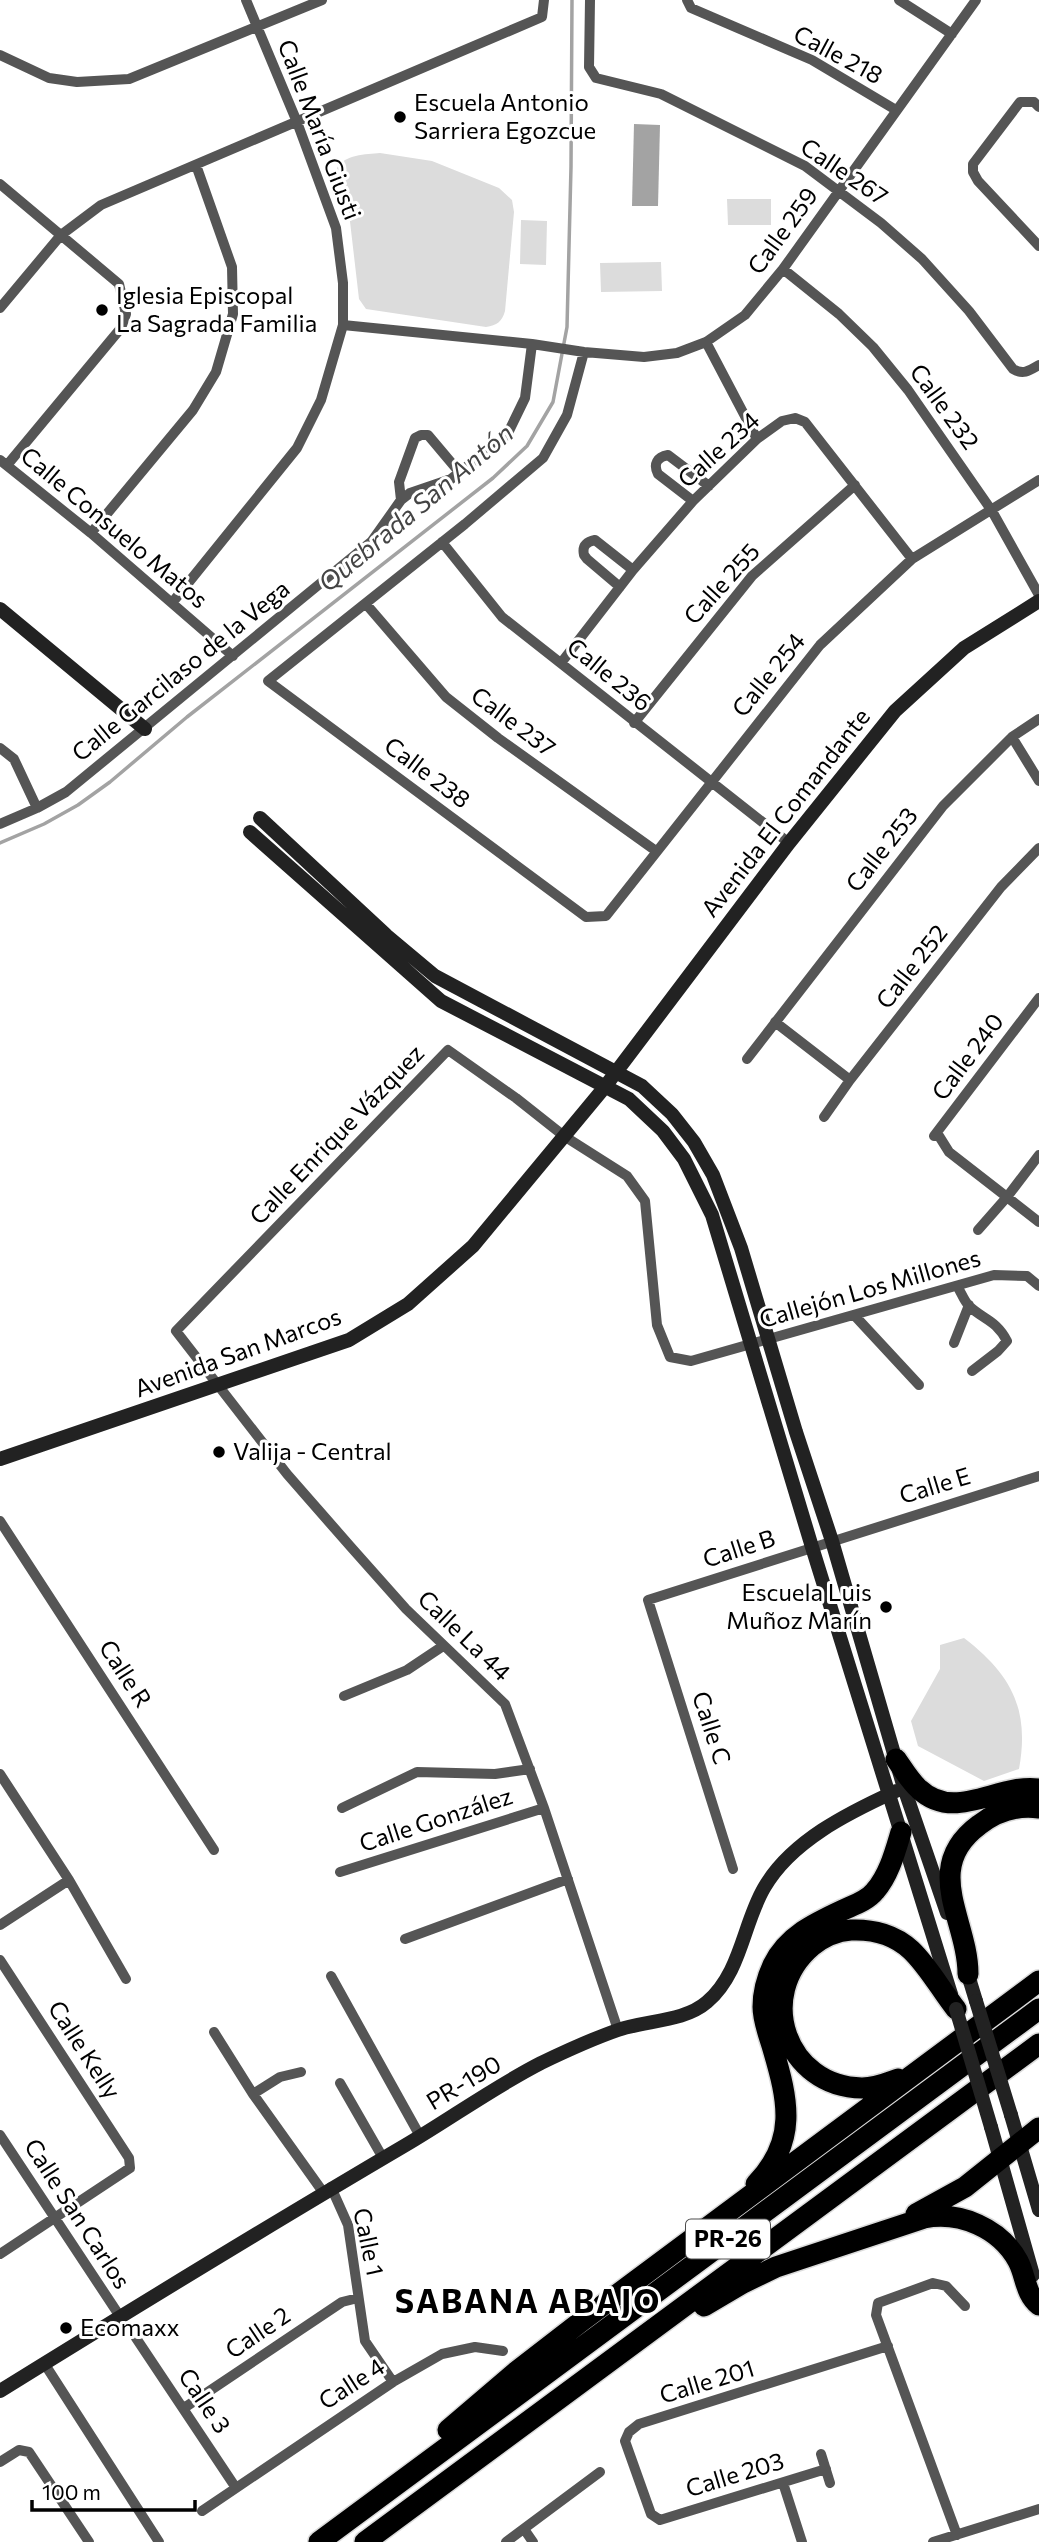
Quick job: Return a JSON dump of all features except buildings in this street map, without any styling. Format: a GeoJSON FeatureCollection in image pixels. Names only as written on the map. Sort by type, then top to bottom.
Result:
{"type":"FeatureCollection","features":[{"type":"Feature","properties":{"kind":"highway"},"geometry":{"type":"LineString","coordinates":[[896,1759],[920,1790],[935,1800],[950,1804],[964,1803],[1016,1789],[1039,1789]]}},
{"type":"Feature","properties":{"kind":"highway"},"geometry":{"type":"LineString","coordinates":[[968,1974],[968,1959],[948,1878],[957,1850],[964,1838],[989,1818],[1007,1810],[1039,1808]]}},
{"type":"Feature","properties":{"kind":"highway"},"geometry":{"type":"LineString","coordinates":[[724,2216],[762,2177],[775,2158],[785,2130],[784,2087],[763,2007],[766,1987],[775,1962],[783,1950],[812,1924],[862,1902],[877,1890],[891,1864],[901,1832]]}},
{"type":"Feature","properties":{"kind":"highway"},"geometry":{"type":"LineString","coordinates":[[914,2074],[866,2088],[831,2082],[811,2069],[785,2033],[782,2013],[782,1997],[797,1962],[817,1942],[832,1934],[860,1930],[886,1935],[911,1950],[956,2009]]}},
{"type":"Feature","properties":{"kind":"highway"},"geometry":{"type":"LineString","coordinates":[[416,2469],[424,2452],[517,2371],[1039,1981]]}},
{"type":"Feature","properties":{"kind":"highway","name":"PR-26"},"geometry":{"type":"LineString","coordinates":[[319,2542],[1039,2009]]}},
{"type":"Feature","properties":{"kind":"highway","name":"PR-26"},"geometry":{"type":"LineString","coordinates":[[365,2542],[1039,2044]]}},
{"type":"Feature","properties":{"kind":"highway"},"geometry":{"type":"LineString","coordinates":[[893,2228],[965,2187],[1039,2127]]}},
{"type":"Feature","properties":{"kind":"highway"},"geometry":{"type":"LineString","coordinates":[[657,2325],[705,2305],[776,2267],[940,2215],[977,2223],[1002,2241],[1018,2262],[1031,2299],[1039,2305]]}},
{"type":"Feature","properties":{"kind":"main road","name":"Avenida El Comandante"},"geometry":{"type":"LineString","coordinates":[[604,1088],[789,843],[895,710],[964,648],[1039,601]]}},
{"type":"Feature","properties":{"kind":"main road"},"geometry":{"type":"LineString","coordinates":[[0,609],[145,729]]}},
{"type":"Feature","properties":{"kind":"main road"},"geometry":{"type":"LineString","coordinates":[[260,818],[386,935],[435,976],[642,1086],[672,1114],[694,1142],[724,1202],[796,1432],[837,1539],[904,1788],[968,1974],[1039,2210]]}},
{"type":"Feature","properties":{"kind":"main road"},"geometry":{"type":"LineString","coordinates":[[250,832],[441,1001],[629,1099],[663,1131],[684,1159],[712,1215],[812,1548],[956,2009],[1039,2297]]}},
{"type":"Feature","properties":{"kind":"main road","name":"Avenida San Marcos"},"geometry":{"type":"LineString","coordinates":[[0,1459],[349,1340],[408,1304],[473,1246],[604,1088]]}},
{"type":"Feature","properties":{"kind":"main road","name":"PR-190"},"geometry":{"type":"LineString","coordinates":[[0,2391],[119,2315],[541,2063],[618,2030],[688,2013],[708,2002],[732,1969],[764,1889],[784,1861],[823,1830],[904,1788]]}},
{"type":"Feature","properties":{"kind":"street","name":"Calle María Giusti"},"geometry":{"type":"LineString","coordinates":[[172,603],[297,448],[321,400],[342,325],[342,283],[336,228],[298,122],[246,0]]}},
{"type":"Feature","properties":{"kind":"street"},"geometry":{"type":"LineString","coordinates":[[0,55],[49,78],[77,82],[129,79],[322,0]]}},
{"type":"Feature","properties":{"kind":"street"},"geometry":{"type":"LineString","coordinates":[[0,307],[61,235],[101,205],[542,17],[544,0]]}},
{"type":"Feature","properties":{"kind":"street","name":"Calle 267"},"geometry":{"type":"LineString","coordinates":[[590,0],[589,67],[596,78],[661,94],[806,166],[881,223],[922,260],[969,311],[1013,369],[1020,373],[1028,372],[1039,365]]}},
{"type":"Feature","properties":{"kind":"street","name":"Calle 218"},"geometry":{"type":"LineString","coordinates":[[687,0],[691,8],[812,60],[896,110]]}},
{"type":"Feature","properties":{"kind":"street"},"geometry":{"type":"LineString","coordinates":[[899,0],[952,34]]}},
{"type":"Feature","properties":{"kind":"street","name":"Calle 259"},"geometry":{"type":"LineString","coordinates":[[342,325],[532,344],[581,352],[661,356],[706,342],[745,315],[783,269],[976,0]]}},
{"type":"Feature","properties":{"kind":"street"},"geometry":{"type":"LineString","coordinates":[[1039,107],[1034,102],[1020,102],[974,164],[973,172],[978,181],[1039,246]]}},
{"type":"Feature","properties":{"kind":"street"},"geometry":{"type":"LineString","coordinates":[[91,533],[193,410],[216,372],[233,314],[232,267],[196,165]]}},
{"type":"Feature","properties":{"kind":"street"},"geometry":{"type":"LineString","coordinates":[[0,184],[119,284],[126,314],[121,328],[4,462]]}},
{"type":"Feature","properties":{"kind":"street","name":"Calle 232"},"geometry":{"type":"LineString","coordinates":[[783,269],[839,314],[873,348],[908,390],[992,511],[1039,595]]}},
{"type":"Feature","properties":{"kind":"street"},"geometry":{"type":"LineString","coordinates":[[706,342],[757,439]]}},
{"type":"Feature","properties":{"kind":"street","name":"Calle Garcilaso de la Vega"},"geometry":{"type":"LineString","coordinates":[[0,824],[66,792],[372,541],[401,500],[411,493],[450,479],[508,435],[525,398],[532,344]]}},
{"type":"Feature","properties":{"kind":"street"},"geometry":{"type":"LineString","coordinates":[[366,604],[542,458],[566,415],[581,352]]}},
{"type":"Feature","properties":{"kind":"street","name":"Calle 234"},"geometry":{"type":"LineString","coordinates":[[561,663],[633,570],[693,501],[757,439],[782,421],[794,418],[806,422],[912,559]]}},
{"type":"Feature","properties":{"kind":"street","name":"Calle Garcilaso de la Vega"},"geometry":{"type":"LineString","coordinates":[[401,500],[399,482],[415,439],[421,435],[428,435],[435,440],[460,472]]}},
{"type":"Feature","properties":{"kind":"street"},"geometry":{"type":"LineString","coordinates":[[693,501],[658,474],[656,461],[661,456],[668,455],[709,486]]}},
{"type":"Feature","properties":{"kind":"street","name":"Calle Consuelo Matos"},"geometry":{"type":"LineString","coordinates":[[4,462],[233,656]]}},
{"type":"Feature","properties":{"kind":"street","name":"Calle 254"},"geometry":{"type":"LineString","coordinates":[[569,904],[586,917],[606,916],[820,645],[912,559],[1039,480]]}},
{"type":"Feature","properties":{"kind":"street","name":"Calle 255"},"geometry":{"type":"LineString","coordinates":[[634,723],[752,576],[855,485]]}},
{"type":"Feature","properties":{"kind":"street"},"geometry":{"type":"LineString","coordinates":[[620,587],[584,555],[584,546],[596,540],[633,570]]}},
{"type":"Feature","properties":{"kind":"street","name":"Calle 236"},"geometry":{"type":"LineString","coordinates":[[442,542],[502,617],[789,843]]}},
{"type":"Feature","properties":{"kind":"street","name":"Calle 238"},"geometry":{"type":"LineString","coordinates":[[366,604],[268,681],[569,904]]}},
{"type":"Feature","properties":{"kind":"street","name":"Calle 237"},"geometry":{"type":"LineString","coordinates":[[366,604],[446,697],[656,851]]}},
{"type":"Feature","properties":{"kind":"street","name":"Calle 253"},"geometry":{"type":"LineString","coordinates":[[775,1022],[943,806],[1012,737],[1039,719]]}},
{"type":"Feature","properties":{"kind":"street"},"geometry":{"type":"LineString","coordinates":[[1012,737],[1039,781]]}},
{"type":"Feature","properties":{"kind":"street"},"geometry":{"type":"LineString","coordinates":[[0,748],[14,759],[37,808]]}},
{"type":"Feature","properties":{"kind":"street"},"geometry":{"type":"LineString","coordinates":[[250,832],[260,818]]}},
{"type":"Feature","properties":{"kind":"street","name":"Calle 252"},"geometry":{"type":"LineString","coordinates":[[824,1117],[1001,887],[1039,848]]}},
{"type":"Feature","properties":{"kind":"street","name":"Calle 240"},"geometry":{"type":"LineString","coordinates":[[1007,1197],[949,1152],[939,1136],[934,1136],[1039,998]]}},
{"type":"Feature","properties":{"kind":"street"},"geometry":{"type":"LineString","coordinates":[[747,1059],[775,1022],[850,1080]]}},
{"type":"Feature","properties":{"kind":"street","name":"Calle Enrique Vázquez"},"geometry":{"type":"LineString","coordinates":[[176,1331],[448,1050],[564,1136],[627,1176],[645,1201],[657,1325],[670,1357],[691,1361],[751,1345]]}},
{"type":"Feature","properties":{"kind":"street"},"geometry":{"type":"LineString","coordinates":[[978,1230],[1039,1155]]}},
{"type":"Feature","properties":{"kind":"street"},"geometry":{"type":"LineString","coordinates":[[1007,1197],[1039,1222]]}},
{"type":"Feature","properties":{"kind":"street","name":"Callejón Los Millones"},"geometry":{"type":"LineString","coordinates":[[751,1345],[994,1275],[1027,1276],[1039,1286]]}},
{"type":"Feature","properties":{"kind":"street"},"geometry":{"type":"LineString","coordinates":[[957,1286],[969,1305],[994,1324],[1007,1341],[972,1371]]}},
{"type":"Feature","properties":{"kind":"street"},"geometry":{"type":"LineString","coordinates":[[954,1343],[969,1305]]}},
{"type":"Feature","properties":{"kind":"street"},"geometry":{"type":"LineString","coordinates":[[855,1315],[919,1385]]}},
{"type":"Feature","properties":{"kind":"street","name":"Calle La 44"},"geometry":{"type":"LineString","coordinates":[[176,1331],[287,1474],[390,1592],[505,1704],[544,1808],[618,2030]]}},
{"type":"Feature","properties":{"kind":"street","name":"Calle E"},"geometry":{"type":"LineString","coordinates":[[837,1539],[1039,1476]]}},
{"type":"Feature","properties":{"kind":"street","name":"Calle R"},"geometry":{"type":"LineString","coordinates":[[0,1521],[214,1850]]}},
{"type":"Feature","properties":{"kind":"street","name":"Calle B"},"geometry":{"type":"LineString","coordinates":[[649,1600],[837,1539]]}},
{"type":"Feature","properties":{"kind":"street","name":"Calle C"},"geometry":{"type":"LineString","coordinates":[[649,1600],[733,1868]]}},
{"type":"Feature","properties":{"kind":"street"},"geometry":{"type":"LineString","coordinates":[[344,1696],[407,1670],[443,1646]]}},
{"type":"Feature","properties":{"kind":"street"},"geometry":{"type":"LineString","coordinates":[[342,1808],[417,1772],[495,1774],[530,1769]]}},
{"type":"Feature","properties":{"kind":"street"},"geometry":{"type":"LineString","coordinates":[[0,1774],[69,1880],[126,1979]]}},
{"type":"Feature","properties":{"kind":"street","name":"Calle González"},"geometry":{"type":"LineString","coordinates":[[340,1872],[544,1808]]}},
{"type":"Feature","properties":{"kind":"street"},"geometry":{"type":"LineString","coordinates":[[405,1939],[568,1879]]}},
{"type":"Feature","properties":{"kind":"street"},"geometry":{"type":"LineString","coordinates":[[0,1925],[69,1880]]}},
{"type":"Feature","properties":{"kind":"street","name":"Calle Kelly"},"geometry":{"type":"LineString","coordinates":[[0,1960],[131,2165],[55,2219]]}},
{"type":"Feature","properties":{"kind":"street"},"geometry":{"type":"LineString","coordinates":[[331,1976],[420,2136]]}},
{"type":"Feature","properties":{"kind":"street","name":"Calle 1"},"geometry":{"type":"LineString","coordinates":[[214,2032],[253,2094],[327,2189],[348,2225],[365,2340],[393,2382]]}},
{"type":"Feature","properties":{"kind":"street"},"geometry":{"type":"LineString","coordinates":[[253,2094],[280,2077],[301,2072]]}},
{"type":"Feature","properties":{"kind":"street"},"geometry":{"type":"LineString","coordinates":[[340,2083],[383,2158]]}},
{"type":"Feature","properties":{"kind":"street","name":"Calle San Carlos"},"geometry":{"type":"LineString","coordinates":[[0,2135],[119,2315]]}},
{"type":"Feature","properties":{"kind":"street"},"geometry":{"type":"LineString","coordinates":[[0,2254],[55,2219]]}},
{"type":"Feature","properties":{"kind":"street"},"geometry":{"type":"LineString","coordinates":[[957,2535],[876,2315],[878,2303],[933,2283],[946,2286],[965,2306]]}},
{"type":"Feature","properties":{"kind":"street","name":"Calle 2"},"geometry":{"type":"LineString","coordinates":[[184,2408],[342,2302],[358,2298]]}},
{"type":"Feature","properties":{"kind":"street","name":"Calle 3"},"geometry":{"type":"LineString","coordinates":[[136,2339],[236,2487]]}},
{"type":"Feature","properties":{"kind":"street","name":"Calle 201"},"geometry":{"type":"LineString","coordinates":[[655,2518],[651,2514],[625,2441],[629,2432],[639,2424],[888,2346]]}},
{"type":"Feature","properties":{"kind":"street","name":"Calle 4"},"geometry":{"type":"LineString","coordinates":[[202,2511],[393,2382],[442,2354],[475,2347],[503,2351]]}},
{"type":"Feature","properties":{"kind":"street"},"geometry":{"type":"LineString","coordinates":[[44,2363],[159,2542]]}},
{"type":"Feature","properties":{"kind":"street"},"geometry":{"type":"LineString","coordinates":[[0,2462],[19,2450],[29,2452],[89,2542]]}},
{"type":"Feature","properties":{"kind":"street"},"geometry":{"type":"LineString","coordinates":[[821,2454],[830,2483]]}},
{"type":"Feature","properties":{"kind":"street","name":"Calle 203"},"geometry":{"type":"LineString","coordinates":[[655,2518],[660,2520],[826,2469]]}},
{"type":"Feature","properties":{"kind":"street"},"geometry":{"type":"LineString","coordinates":[[506,2542],[600,2472]]}},
{"type":"Feature","properties":{"kind":"street"},"geometry":{"type":"LineString","coordinates":[[783,2483],[802,2542]]}},
{"type":"Feature","properties":{"kind":"street"},"geometry":{"type":"LineString","coordinates":[[933,2542],[1039,2509]]}},
{"type":"Feature","properties":{"kind":"street"},"geometry":{"type":"LineString","coordinates":[[524,2529],[533,2542]]}},
{"type":"Feature","properties":{"kind":"shaded area"},"geometry":{"type":"Polygon","coordinates":[[[634,124],[660,125],[658,206],[632,206],[634,124]]]}},
{"type":"Feature","properties":{"kind":"shaded area"},"geometry":{"type":"Polygon","coordinates":[[[380,153],[432,161],[499,188],[512,200],[514,212],[505,311],[498,322],[486,327],[366,309],[359,299],[349,213],[337,168],[350,158],[380,153]]]}},
{"type":"Feature","properties":{"kind":"shaded area"},"geometry":{"type":"Polygon","coordinates":[[[727,199],[771,199],[771,225],[728,225],[727,199]]]}},
{"type":"Feature","properties":{"kind":"shaded area"},"geometry":{"type":"Polygon","coordinates":[[[521,220],[547,221],[546,265],[520,264],[521,220]]]}},
{"type":"Feature","properties":{"kind":"shaded area"},"geometry":{"type":"Polygon","coordinates":[[[661,262],[662,291],[601,292],[600,263],[661,262]]]}},
{"type":"Feature","properties":{"kind":"shaded area"},"geometry":{"type":"Polygon","coordinates":[[[964,1638],[994,1665],[1005,1679],[1019,1711],[1022,1728],[1019,1769],[984,1781],[918,1746],[911,1721],[940,1669],[940,1645],[964,1638]]]}},
{"type":"Feature","properties":{"kind":"waterway","name":"Quebrada San Antón"},"geometry":{"type":"LineString","coordinates":[[0,843],[44,824],[78,805],[110,782],[187,717],[493,478],[527,446],[553,402],[567,327],[572,0]]}},
{"type":"Feature","properties":{"kind":"place","name":"Escuela Antonio Sarriera Egozcue"},"geometry":{"type":"Point","coordinates":[400,117]}},
{"type":"Feature","properties":{"kind":"place","name":"Iglesia Episcopal La Sagrada Familia"},"geometry":{"type":"Point","coordinates":[102,310]}},
{"type":"Feature","properties":{"kind":"place","name":"Valija - Central"},"geometry":{"type":"Point","coordinates":[219,1452]}},
{"type":"Feature","properties":{"kind":"place","name":"Escuela Luis Muñoz Marín"},"geometry":{"type":"Point","coordinates":[886,1607]}},
{"type":"Feature","properties":{"kind":"place","name":"Ecomaxx"},"geometry":{"type":"Point","coordinates":[66,2328]}},
{"type":"Feature","properties":{"kind":"district","name":"SABANA ABAJO"},"geometry":{"type":"Point","coordinates":[528,2302]}}]}
